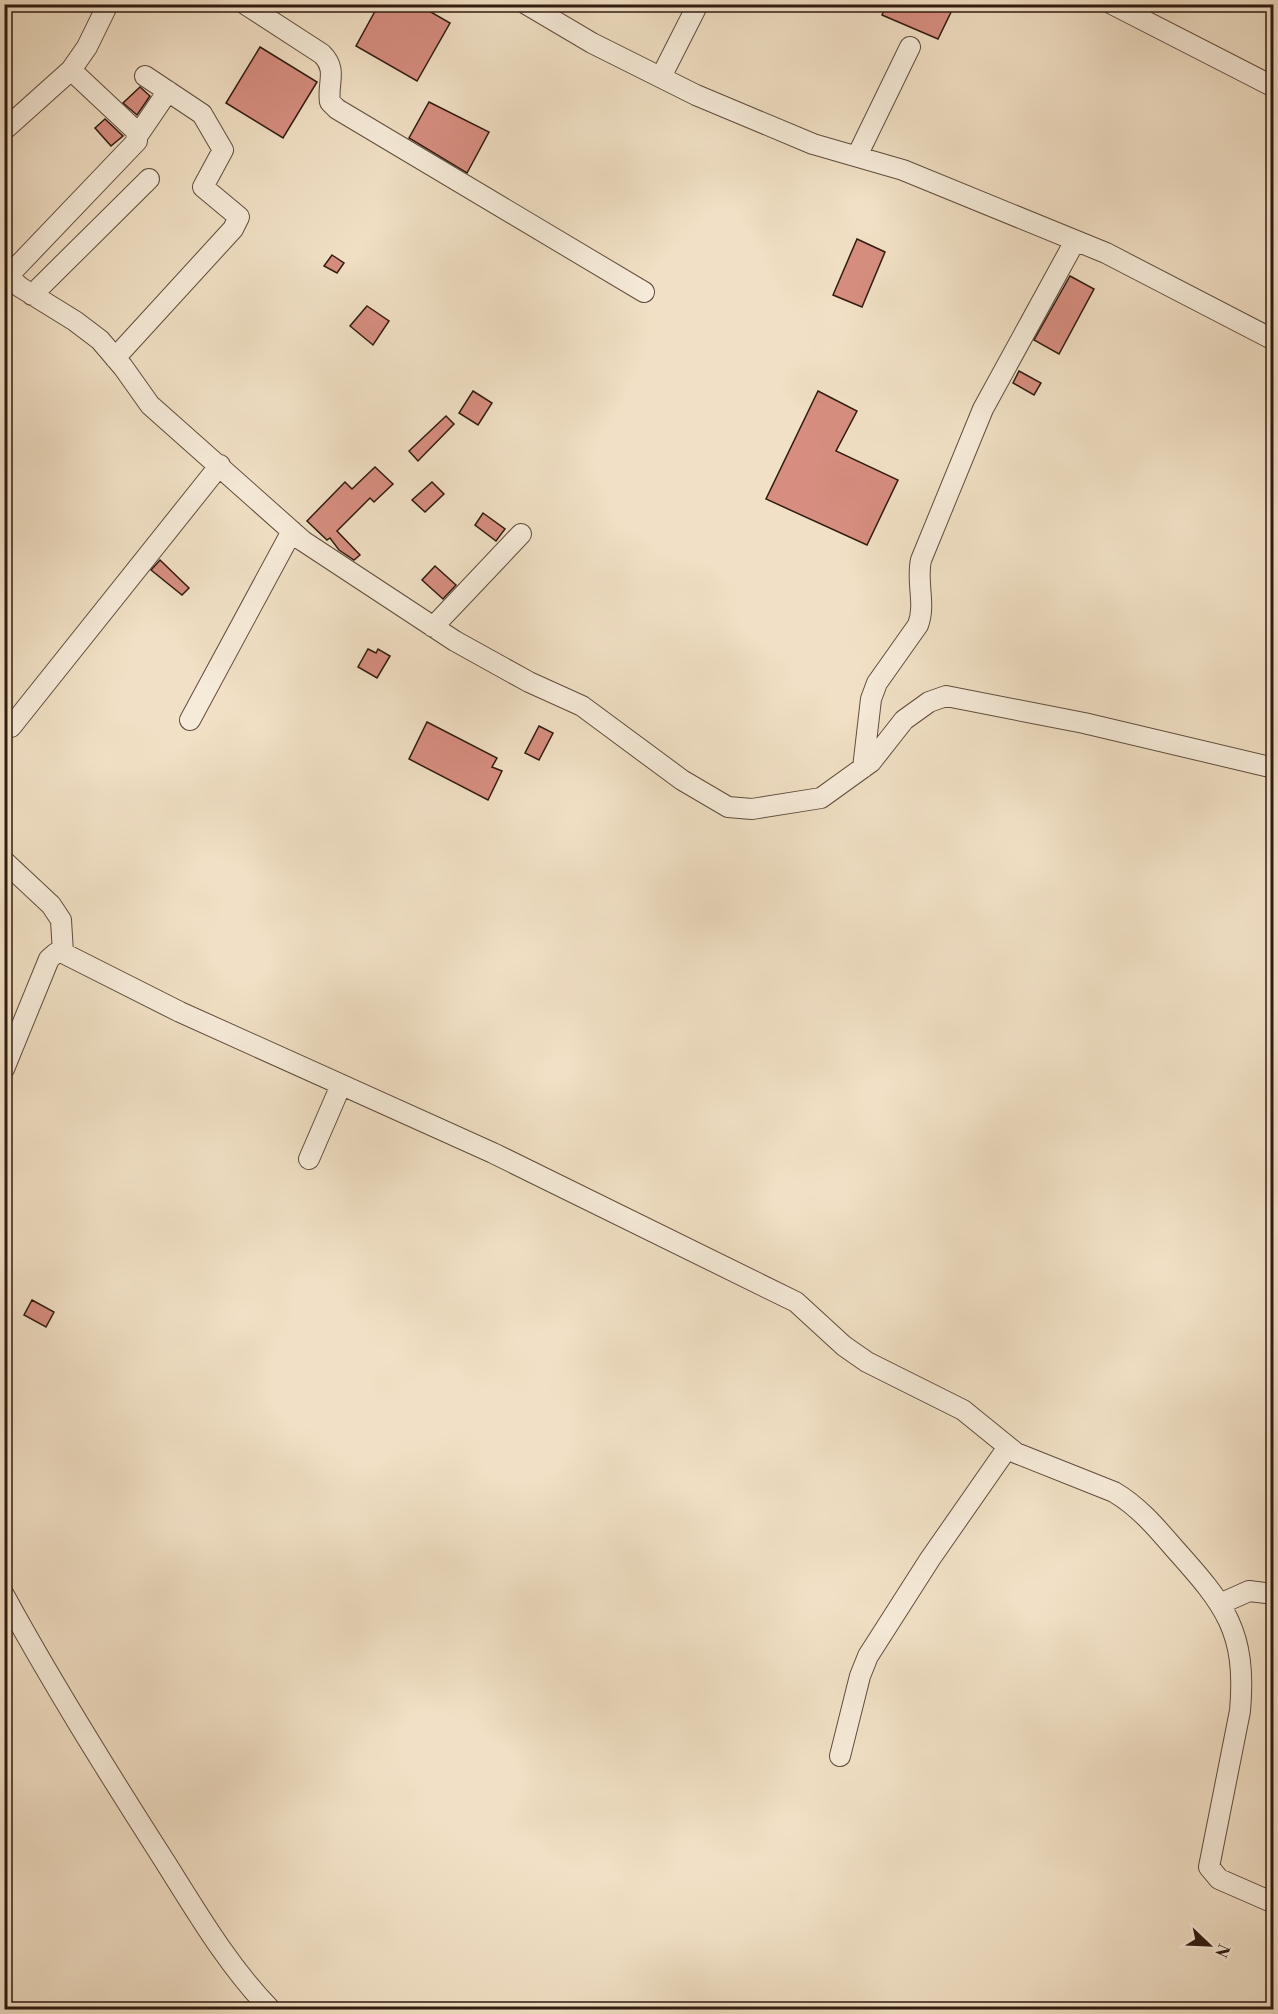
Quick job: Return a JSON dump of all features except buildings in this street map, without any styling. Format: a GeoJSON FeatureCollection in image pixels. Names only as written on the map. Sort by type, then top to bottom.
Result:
{"type":"FeatureCollection","features":[{"type":"Feature","properties":{"kind":"street"},"geometry":{"type":"LineString","coordinates":[[4,130],[71,70],[87,47],[108,4]]}},
{"type":"Feature","properties":{"kind":"street"},"geometry":{"type":"LineString","coordinates":[[244,4],[322,54],[331,63],[333,76],[328,92],[330,102],[337,109],[644,292]]}},
{"type":"Feature","properties":{"kind":"street"},"geometry":{"type":"LineString","coordinates":[[526,4],[592,43],[696,95],[813,144],[903,170],[1074,241],[1167,284],[1274,340]]}},
{"type":"Feature","properties":{"kind":"street"},"geometry":{"type":"LineString","coordinates":[[661,77],[698,4]]}},
{"type":"Feature","properties":{"kind":"street"},"geometry":{"type":"LineString","coordinates":[[1113,4],[1274,87]]}},
{"type":"Feature","properties":{"kind":"street"},"geometry":{"type":"LineString","coordinates":[[857,156],[910,47]]}},
{"type":"Feature","properties":{"kind":"street"},"geometry":{"type":"LineString","coordinates":[[71,70],[138,135]]}},
{"type":"Feature","properties":{"kind":"street"},"geometry":{"type":"LineString","coordinates":[[115,357],[233,229],[239,217],[203,187],[222,154],[223,146],[202,114],[145,76]]}},
{"type":"Feature","properties":{"kind":"street"},"geometry":{"type":"LineString","coordinates":[[168,91],[138,135],[134,147],[6,275],[100,340],[150,405],[292,531],[433,627],[529,682],[582,706],[682,780],[728,807],[752,809],[821,798],[863,768],[893,737],[904,720],[929,702],[946,696],[1084,723],[1274,768]]}},
{"type":"Feature","properties":{"kind":"street"},"geometry":{"type":"LineString","coordinates":[[32,294],[149,179]]}},
{"type":"Feature","properties":{"kind":"street"},"geometry":{"type":"LineString","coordinates":[[863,768],[871,699],[877,683],[918,625],[922,614],[919,571],[921,560],[946,496],[983,409],[1074,241]]}},
{"type":"Feature","properties":{"kind":"street"},"geometry":{"type":"LineString","coordinates":[[11,728],[220,465]]}},
{"type":"Feature","properties":{"kind":"street"},"geometry":{"type":"LineString","coordinates":[[190,720],[292,531]]}},
{"type":"Feature","properties":{"kind":"street"},"geometry":{"type":"LineString","coordinates":[[433,627],[521,534]]}},
{"type":"Feature","properties":{"kind":"street"},"geometry":{"type":"LineString","coordinates":[[4,861],[51,905],[61,920],[63,953]]}},
{"type":"Feature","properties":{"kind":"street"},"geometry":{"type":"LineString","coordinates":[[4,1069],[50,959],[56,953],[63,953],[180,1012],[493,1154],[796,1302],[844,1346],[867,1362],[963,1410],[1008,1448],[1046,1467],[1114,1492],[1128,1500],[1148,1519],[1222,1603],[1230,1619],[1241,1658],[1240,1711],[1209,1867],[1219,1879],[1274,1903]]}},
{"type":"Feature","properties":{"kind":"street"},"geometry":{"type":"LineString","coordinates":[[309,1159],[341,1084]]}},
{"type":"Feature","properties":{"kind":"street"},"geometry":{"type":"LineString","coordinates":[[840,1756],[860,1676],[868,1656],[930,1559],[1008,1448]]}},
{"type":"Feature","properties":{"kind":"street"},"geometry":{"type":"LineString","coordinates":[[1222,1603],[1250,1591],[1274,1594]]}},
{"type":"Feature","properties":{"kind":"street"},"geometry":{"type":"LineString","coordinates":[[4,1595],[100,1761],[237,1970],[271,2010]]}}]}
